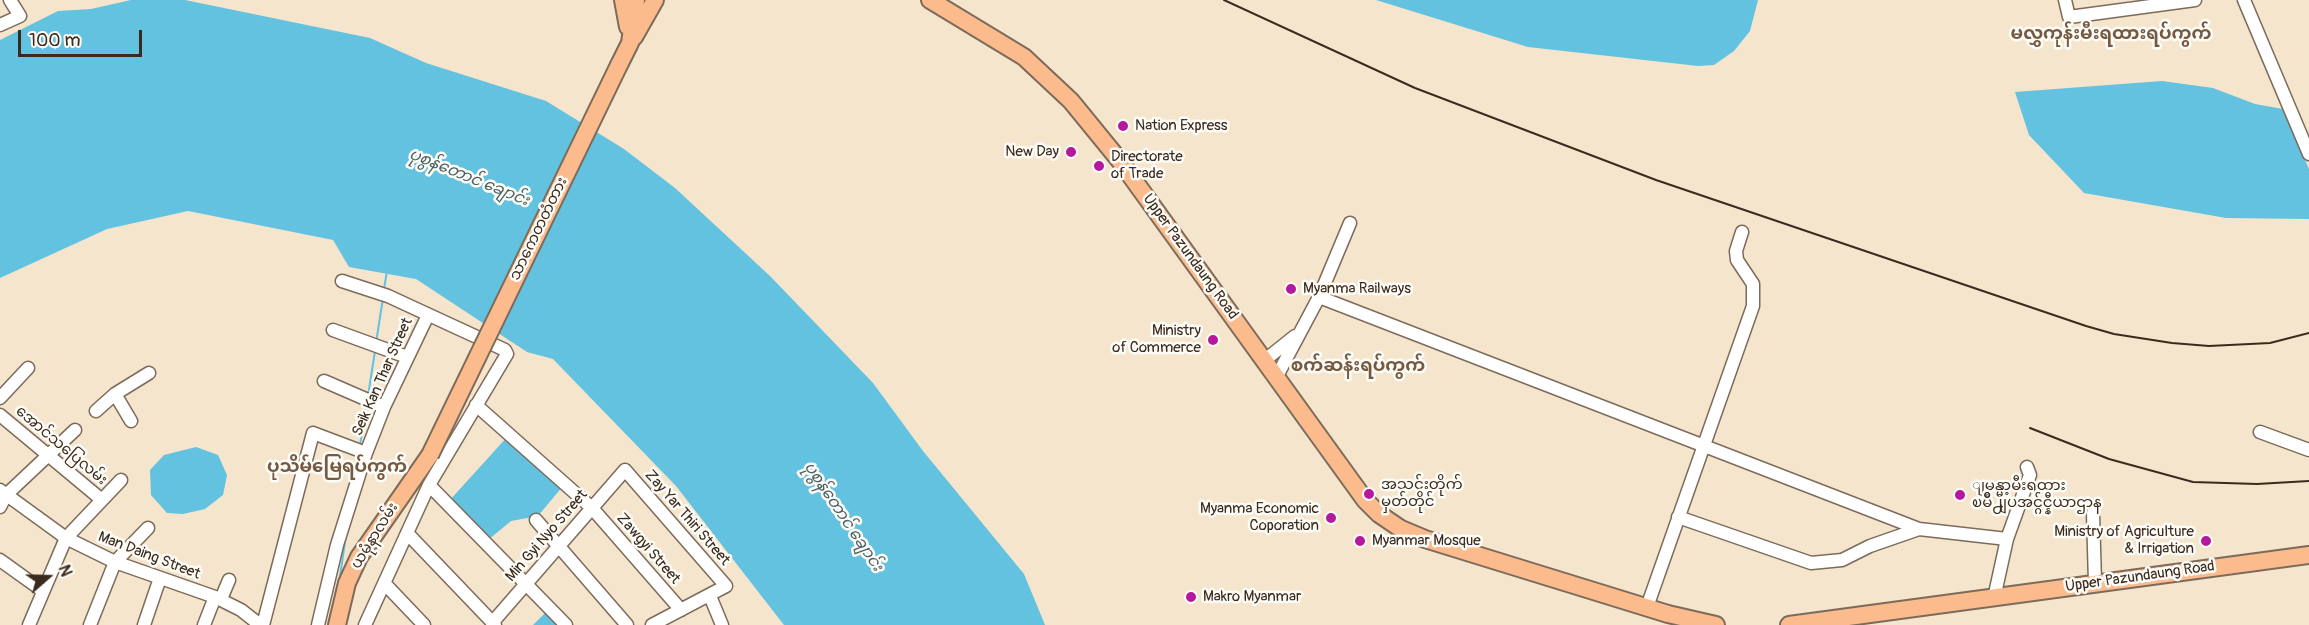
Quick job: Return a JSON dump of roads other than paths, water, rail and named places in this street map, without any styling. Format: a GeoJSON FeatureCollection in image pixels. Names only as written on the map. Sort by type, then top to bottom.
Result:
{"type":"FeatureCollection","features":[{"type":"Feature","properties":{"kind":"main road"},"geometry":{"type":"LineString","coordinates":[[623,0],[630,43]]}},
{"type":"Feature","properties":{"kind":"main road","name":"သာကေတတံတား"},"geometry":{"type":"LineString","coordinates":[[430,455],[630,43],[636,0]]}},
{"type":"Feature","properties":{"kind":"main road"},"geometry":{"type":"LineString","coordinates":[[630,43],[655,0]]}},
{"type":"Feature","properties":{"kind":"main road","name":"Upper Pazundaung Road"},"geometry":{"type":"LineString","coordinates":[[930,0],[1024,57],[1071,101],[1120,161],[1365,500],[1379,514],[1401,529],[1425,539],[1647,607],[1716,625]]}},
{"type":"Feature","properties":{"kind":"main road","name":"ယမုံနာလမ်း"},"geometry":{"type":"LineString","coordinates":[[337,625],[347,583],[359,557],[430,455]]}},
{"type":"Feature","properties":{"kind":"main road","name":"Upper Pazundaung Road"},"geometry":{"type":"LineString","coordinates":[[1789,625],[2309,555]]}},
{"type":"Feature","properties":{"kind":"street"},"geometry":{"type":"LineString","coordinates":[[0,25],[20,16],[10,0]]}},
{"type":"Feature","properties":{"kind":"street"},"geometry":{"type":"LineString","coordinates":[[2065,0],[2069,17],[2195,0]]}},
{"type":"Feature","properties":{"kind":"street"},"geometry":{"type":"LineString","coordinates":[[2244,0],[2309,154]]}},
{"type":"Feature","properties":{"kind":"street"},"geometry":{"type":"LineString","coordinates":[[1277,376],[1320,297],[1350,223]]}},
{"type":"Feature","properties":{"kind":"street"},"geometry":{"type":"LineString","coordinates":[[1647,607],[1753,306],[1753,284],[1737,260],[1736,251],[1742,232]]}},
{"type":"Feature","properties":{"kind":"street"},"geometry":{"type":"LineString","coordinates":[[342,281],[388,296],[506,352],[429,485],[365,625]]}},
{"type":"Feature","properties":{"kind":"street"},"geometry":{"type":"LineString","coordinates":[[1320,297],[1703,444],[1919,530],[2007,539]]}},
{"type":"Feature","properties":{"kind":"street","name":"Seik Kan Thar Street"},"geometry":{"type":"LineString","coordinates":[[318,625],[337,545],[366,453],[384,407],[428,315]]}},
{"type":"Feature","properties":{"kind":"street"},"geometry":{"type":"LineString","coordinates":[[333,330],[407,357]]}},
{"type":"Feature","properties":{"kind":"street"},"geometry":{"type":"LineString","coordinates":[[1265,360],[1301,331]]}},
{"type":"Feature","properties":{"kind":"street"},"geometry":{"type":"LineString","coordinates":[[0,398],[28,368]]}},
{"type":"Feature","properties":{"kind":"street"},"geometry":{"type":"LineString","coordinates":[[96,411],[115,394],[149,373]]}},
{"type":"Feature","properties":{"kind":"street"},"geometry":{"type":"LineString","coordinates":[[324,381],[384,407]]}},
{"type":"Feature","properties":{"kind":"street"},"geometry":{"type":"LineString","coordinates":[[115,394],[131,421]]}},
{"type":"Feature","properties":{"kind":"street","name":"Zawgyi Street"},"geometry":{"type":"LineString","coordinates":[[476,405],[592,508],[681,610]]}},
{"type":"Feature","properties":{"kind":"street","name":"အောင်သပြေလမ်း"},"geometry":{"type":"LineString","coordinates":[[0,415],[102,500]]}},
{"type":"Feature","properties":{"kind":"street"},"geometry":{"type":"LineString","coordinates":[[0,507],[3,493],[75,430]]}},
{"type":"Feature","properties":{"kind":"street"},"geometry":{"type":"LineString","coordinates":[[2260,432],[2309,450]]}},
{"type":"Feature","properties":{"kind":"street"},"geometry":{"type":"LineString","coordinates":[[261,625],[313,434],[317,433],[366,453]]}},
{"type":"Feature","properties":{"kind":"street"},"geometry":{"type":"LineString","coordinates":[[1994,598],[2007,539],[2030,475],[2027,467]]}},
{"type":"Feature","properties":{"kind":"street","name":"Min Gyi Nyo Street"},"geometry":{"type":"LineString","coordinates":[[493,624],[625,471]]}},
{"type":"Feature","properties":{"kind":"street","name":"Zay Yar Thiri Street"},"geometry":{"type":"LineString","coordinates":[[625,471],[726,586],[710,596]]}},
{"type":"Feature","properties":{"kind":"street"},"geometry":{"type":"LineString","coordinates":[[29,625],[66,538],[121,480]]}},
{"type":"Feature","properties":{"kind":"street"},"geometry":{"type":"LineString","coordinates":[[429,485],[566,625]]}},
{"type":"Feature","properties":{"kind":"street","name":"Man Daing Street"},"geometry":{"type":"LineString","coordinates":[[3,493],[66,538],[115,562],[218,598],[241,610],[261,625]]}},
{"type":"Feature","properties":{"kind":"street"},"geometry":{"type":"LineString","coordinates":[[2093,513],[2095,583]]}},
{"type":"Feature","properties":{"kind":"street"},"geometry":{"type":"LineString","coordinates":[[1678,517],[1811,563],[1842,560],[1870,546],[1919,530]]}},
{"type":"Feature","properties":{"kind":"street"},"geometry":{"type":"LineString","coordinates":[[536,520],[627,625]]}},
{"type":"Feature","properties":{"kind":"street"},"geometry":{"type":"LineString","coordinates":[[90,625],[115,562],[148,528]]}},
{"type":"Feature","properties":{"kind":"street"},"geometry":{"type":"LineString","coordinates":[[407,533],[493,624]]}},
{"type":"Feature","properties":{"kind":"street"},"geometry":{"type":"LineString","coordinates":[[1,562],[43,591]]}},
{"type":"Feature","properties":{"kind":"street"},"geometry":{"type":"LineString","coordinates":[[144,625],[160,578]]}},
{"type":"Feature","properties":{"kind":"street"},"geometry":{"type":"LineString","coordinates":[[204,625],[229,580]]}},
{"type":"Feature","properties":{"kind":"street"},"geometry":{"type":"LineString","coordinates":[[385,584],[424,625]]}},
{"type":"Feature","properties":{"kind":"street"},"geometry":{"type":"LineString","coordinates":[[652,625],[710,596],[722,625]]}},
{"type":"Feature","properties":{"kind":"water","name":"ပုစွန်တောင် ချောင်း"},"geometry":{"type":"Polygon","coordinates":[[[131,0],[185,0],[370,38],[426,63],[546,101],[624,149],[675,188],[770,276],[873,383],[923,451],[1024,574],[1045,625],[784,625],[676,486],[553,359],[527,352],[416,279],[349,267],[333,240],[188,211],[107,229],[0,278],[0,40],[58,11],[91,9],[131,0]]]}},
{"type":"Feature","properties":{"kind":"water"},"geometry":{"type":"Polygon","coordinates":[[[1376,0],[1758,0],[1750,31],[1734,51],[1714,65],[1698,66],[1528,47],[1376,0]]]}},
{"type":"Feature","properties":{"kind":"water"},"geometry":{"type":"Polygon","coordinates":[[[2162,81],[2213,88],[2255,104],[2283,109],[2309,169],[2309,219],[2226,218],[2084,193],[2029,135],[2015,92],[2162,81]]]}},
{"type":"Feature","properties":{"kind":"water"},"geometry":{"type":"Polygon","coordinates":[[[509,435],[563,486],[538,516],[511,521],[488,540],[449,501],[509,435]]]}},
{"type":"Feature","properties":{"kind":"water"},"geometry":{"type":"Polygon","coordinates":[[[196,447],[218,455],[227,475],[223,495],[205,509],[183,514],[167,513],[151,495],[150,470],[164,455],[196,447]]]}},
{"type":"Feature","properties":{"kind":"water"},"geometry":{"type":"Polygon","coordinates":[[[545,613],[556,625],[533,625],[545,613]]]}},
{"type":"Feature","properties":{"kind":"waterway"},"geometry":{"type":"LineString","coordinates":[[384,289],[387,271]]}},
{"type":"Feature","properties":{"kind":"waterway"},"geometry":{"type":"LineString","coordinates":[[376,343],[383,298]]}},
{"type":"Feature","properties":{"kind":"waterway"},"geometry":{"type":"LineString","coordinates":[[368,396],[375,351]]}},
{"type":"Feature","properties":{"kind":"waterway"},"geometry":{"type":"LineString","coordinates":[[360,446],[366,405]]}},
{"type":"Feature","properties":{"kind":"waterway"},"geometry":{"type":"LineString","coordinates":[[339,583],[346,535]]}},
{"type":"Feature","properties":{"kind":"railway"},"geometry":{"type":"LineString","coordinates":[[1224,0],[1415,88],[1656,180],[2086,326],[2114,334],[2209,346],[2270,343],[2309,333]]}},
{"type":"Feature","properties":{"kind":"railway"},"geometry":{"type":"LineString","coordinates":[[2030,428],[2109,459],[2193,482],[2257,484],[2309,481]]}},
{"type":"Feature","properties":{"kind":"place","name":"Nation Express"},"geometry":{"type":"Point","coordinates":[1123,126]}},
{"type":"Feature","properties":{"kind":"place","name":"New Day"},"geometry":{"type":"Point","coordinates":[1071,152]}},
{"type":"Feature","properties":{"kind":"place","name":"Directorate of Trade"},"geometry":{"type":"Point","coordinates":[1099,166]}},
{"type":"Feature","properties":{"kind":"place","name":"Myanma Railways"},"geometry":{"type":"Point","coordinates":[1291,289]}},
{"type":"Feature","properties":{"kind":"place","name":"Ministry of Commerce"},"geometry":{"type":"Point","coordinates":[1213,340]}},
{"type":"Feature","properties":{"kind":"place","name":"အသင်းတိုက် မှတ်တိုင်"},"geometry":{"type":"Point","coordinates":[1369,494]}},
{"type":"Feature","properties":{"kind":"place","name":"ျမန္မာ့မီးရထား ၿမိဳ႕ျပအင္ဂ်င္နီယာဌာန"},"geometry":{"type":"Point","coordinates":[1960,495]}},
{"type":"Feature","properties":{"kind":"place","name":"Myanma Economic Coporation"},"geometry":{"type":"Point","coordinates":[1331,518]}},
{"type":"Feature","properties":{"kind":"place","name":"Myanmar Mosque"},"geometry":{"type":"Point","coordinates":[1360,541]}},
{"type":"Feature","properties":{"kind":"place","name":"Ministry of Agriculture & Irrigation"},"geometry":{"type":"Point","coordinates":[2206,541]}},
{"type":"Feature","properties":{"kind":"place","name":"Makro Myanmar"},"geometry":{"type":"Point","coordinates":[1191,597]}},
{"type":"Feature","properties":{"kind":"district","name":"မလွှကုန်းမီးရထားရပ်ကွက်"},"geometry":{"type":"Point","coordinates":[2111,34]}},
{"type":"Feature","properties":{"kind":"district","name":"စက်ဆန်းရပ်ကွက်"},"geometry":{"type":"Point","coordinates":[1358,366]}},
{"type":"Feature","properties":{"kind":"district","name":"ပုသိမ်မြေရပ်ကွက်"},"geometry":{"type":"Point","coordinates":[337,467]}}]}
